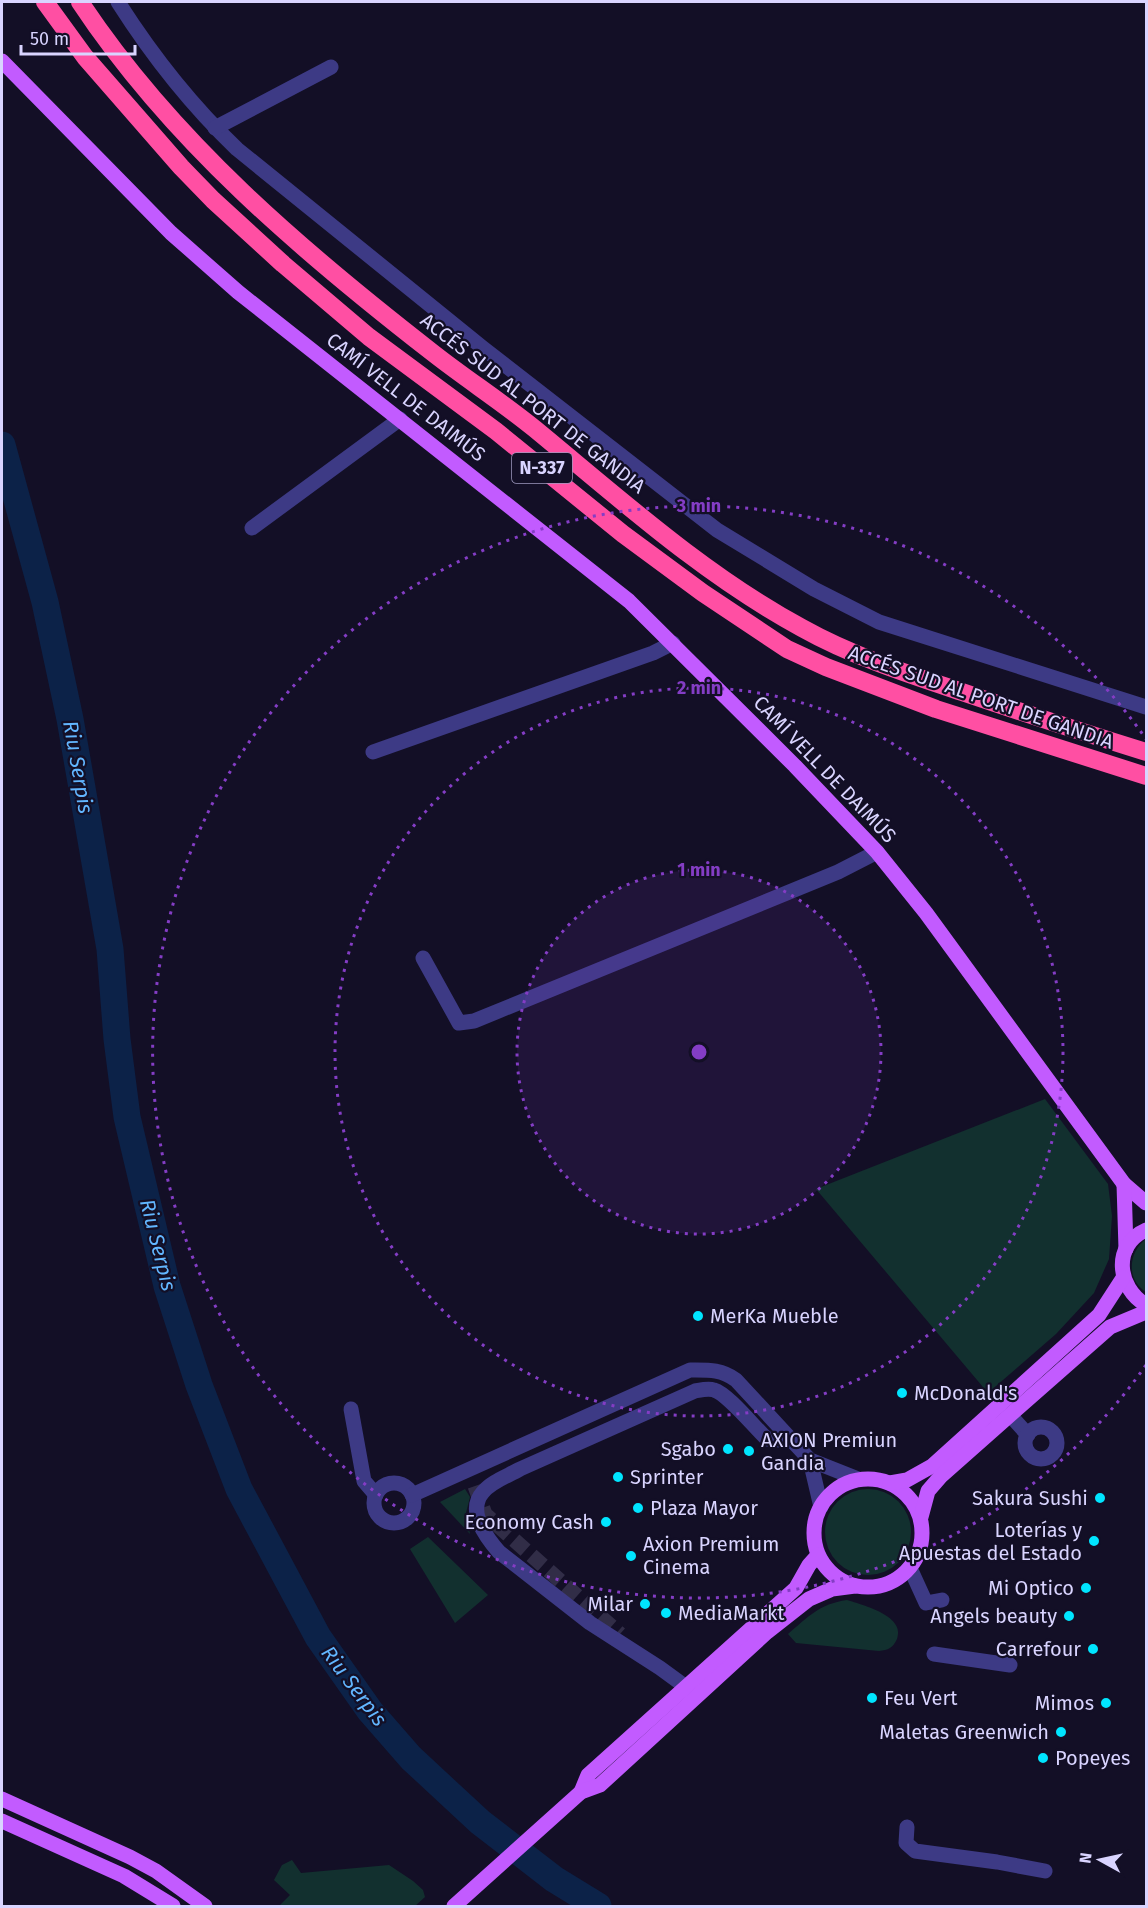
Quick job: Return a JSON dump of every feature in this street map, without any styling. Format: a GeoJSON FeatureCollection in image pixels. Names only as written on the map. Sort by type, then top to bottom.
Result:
{"type":"FeatureCollection","features":[{"type":"Feature","properties":{"kind":"highway","name":"ACCÉS SUD AL PORT DE GANDIA"},"geometry":{"type":"LineString","coordinates":[[45,2],[85,57],[143,125],[213,200],[275,256],[369,338],[496,431],[623,534],[703,593],[787,649],[826,667],[936,709],[1146,776]]}},
{"type":"Feature","properties":{"kind":"highway","name":"ACCÉS SUD AL PORT DE GANDIA"},"geometry":{"type":"LineString","coordinates":[[80,2],[104,37],[137,78],[194,142],[265,213],[382,313],[532,427],[713,572],[801,628],[856,654],[1024,714],[1146,752]]}},
{"type":"Feature","properties":{"kind":"main road","name":"CAMÍ VELL DE DAIMÚS"},"geometry":{"type":"LineString","coordinates":[[2,60],[171,233],[238,292],[629,601],[673,643],[877,852],[933,923],[1124,1184],[1146,1203]]}},
{"type":"Feature","properties":{"kind":"main road"},"geometry":{"type":"LineString","coordinates":[[1124,1184],[1126,1249]]}},
{"type":"Feature","properties":{"kind":"main road"},"geometry":{"type":"LineString","coordinates":[[1146,1230],[1133,1239],[1123,1258],[1123,1278],[1135,1298],[1146,1305]]}},
{"type":"Feature","properties":{"kind":"main road"},"geometry":{"type":"LineString","coordinates":[[890,1483],[907,1480],[932,1466],[1099,1315],[1123,1278]]}},
{"type":"Feature","properties":{"kind":"main road"},"geometry":{"type":"LineString","coordinates":[[921,1517],[928,1491],[941,1476],[1110,1327],[1146,1312]]}},
{"type":"Feature","properties":{"kind":"main road"},"geometry":{"type":"LineString","coordinates":[[858,1479],[874,1479],[890,1483],[903,1491],[914,1503],[921,1517],[923,1535],[919,1552],[910,1568],[892,1582],[870,1588],[843,1582],[833,1575],[818,1555],[814,1539],[815,1522],[821,1507],[830,1494],[843,1484],[858,1479]]}},
{"type":"Feature","properties":{"kind":"main road"},"geometry":{"type":"LineString","coordinates":[[581,1792],[588,1774],[796,1588],[809,1565],[818,1555]]}},
{"type":"Feature","properties":{"kind":"main road"},"geometry":{"type":"LineString","coordinates":[[454,1906],[581,1792],[600,1785],[770,1629],[809,1599],[832,1589],[855,1586]]}},
{"type":"Feature","properties":{"kind":"main road"},"geometry":{"type":"LineString","coordinates":[[2,1799],[130,1857],[156,1871],[205,1906]]}},
{"type":"Feature","properties":{"kind":"main road"},"geometry":{"type":"LineString","coordinates":[[2,1821],[124,1876],[173,1906]]}},
{"type":"Feature","properties":{"kind":"street"},"geometry":{"type":"LineString","coordinates":[[118,2],[148,49],[172,80],[237,149],[347,240],[717,530],[814,589],[879,622],[1146,707]]}},
{"type":"Feature","properties":{"kind":"street"},"geometry":{"type":"LineString","coordinates":[[215,128],[331,67]]}},
{"type":"Feature","properties":{"kind":"street"},"geometry":{"type":"LineString","coordinates":[[252,528],[400,419]]}},
{"type":"Feature","properties":{"kind":"street"},"geometry":{"type":"LineString","coordinates":[[373,752],[653,653],[673,643]]}},
{"type":"Feature","properties":{"kind":"street"},"geometry":{"type":"LineString","coordinates":[[423,958],[459,1023],[474,1021],[838,872],[877,852]]}},
{"type":"Feature","properties":{"kind":"street"},"geometry":{"type":"LineString","coordinates":[[412,1495],[690,1370],[718,1370],[727,1374],[736,1380],[810,1460],[858,1479]]}},
{"type":"Feature","properties":{"kind":"street"},"geometry":{"type":"LineString","coordinates":[[690,1684],[660,1668],[590,1623],[499,1552],[487,1538],[478,1522],[477,1508],[481,1494],[492,1484],[520,1469],[695,1391],[705,1389],[725,1396],[767,1439],[792,1441]]}},
{"type":"Feature","properties":{"kind":"street"},"geometry":{"type":"LineString","coordinates":[[351,1409],[364,1481],[376,1495]]}},
{"type":"Feature","properties":{"kind":"street"},"geometry":{"type":"LineString","coordinates":[[1010,1415],[1028,1435]]}},
{"type":"Feature","properties":{"kind":"street"},"geometry":{"type":"LineString","coordinates":[[494,1458],[494,1476]]}},
{"type":"Feature","properties":{"kind":"street"},"geometry":{"type":"LineString","coordinates":[[810,1460],[821,1507]]}},
{"type":"Feature","properties":{"kind":"street"},"geometry":{"type":"LineString","coordinates":[[470,1469],[475,1486]]}},
{"type":"Feature","properties":{"kind":"street"},"geometry":{"type":"LineString","coordinates":[[391,1483],[404,1485],[412,1495],[414,1505],[406,1520],[394,1523],[382,1519],[377,1514],[376,1495],[391,1483]]}},
{"type":"Feature","properties":{"kind":"street"},"geometry":{"type":"LineString","coordinates":[[910,1568],[926,1603],[942,1600]]}},
{"type":"Feature","properties":{"kind":"street"},"geometry":{"type":"LineString","coordinates":[[620,1634],[689,1676],[690,1684]]}},
{"type":"Feature","properties":{"kind":"street"},"geometry":{"type":"LineString","coordinates":[[934,1654],[1010,1665]]}},
{"type":"Feature","properties":{"kind":"street"},"geometry":{"type":"LineString","coordinates":[[907,1827],[906,1843],[915,1851],[1045,1871]]}},
{"type":"Feature","properties":{"kind":"green space"},"geometry":{"type":"Polygon","coordinates":[[[1045,1099],[1108,1184],[1112,1216],[1109,1259],[1094,1293],[1056,1334],[988,1393],[816,1189],[1045,1099]]]}},
{"type":"Feature","properties":{"kind":"green space"},"geometry":{"type":"Polygon","coordinates":[[[1146,1239],[1146,1292],[1135,1280],[1132,1266],[1136,1251],[1146,1239]]]}},
{"type":"Feature","properties":{"kind":"green space"},"geometry":{"type":"Polygon","coordinates":[[[465,1489],[470,1497],[466,1513],[470,1534],[440,1502],[465,1489]]]}},
{"type":"Feature","properties":{"kind":"green space"},"geometry":{"type":"Polygon","coordinates":[[[868,1489],[884,1493],[898,1502],[907,1516],[911,1532],[907,1548],[898,1562],[884,1571],[868,1575],[852,1571],[838,1562],[829,1548],[825,1532],[829,1516],[838,1502],[852,1493],[868,1489]]]}},
{"type":"Feature","properties":{"kind":"green space"},"geometry":{"type":"Polygon","coordinates":[[[428,1537],[488,1595],[455,1623],[410,1549],[428,1537]]]}},
{"type":"Feature","properties":{"kind":"green space"},"geometry":{"type":"Polygon","coordinates":[[[847,1600],[881,1613],[895,1624],[898,1631],[897,1639],[892,1646],[879,1651],[796,1643],[788,1634],[821,1608],[847,1600]]]}},
{"type":"Feature","properties":{"kind":"green space"},"geometry":{"type":"Polygon","coordinates":[[[292,1860],[301,1873],[389,1865],[413,1881],[423,1890],[425,1897],[415,1906],[279,1906],[290,1895],[274,1880],[282,1865],[292,1860]]]}},
{"type":"Feature","properties":{"kind":"waterway","name":"Riu Serpis"},"geometry":{"type":"LineString","coordinates":[[2,445],[45,602],[70,719],[110,949],[117,1039],[127,1117],[167,1286],[199,1385],[239,1489],[318,1637],[370,1711],[411,1758],[480,1822],[554,1879],[598,1906]]}},
{"type":"Feature","properties":{"kind":"tunnel"},"geometry":{"type":"LineString","coordinates":[[475,1486],[485,1514],[620,1634]]}},
{"type":"Feature","properties":{"kind":"place","name":"MerKa Mueble"},"geometry":{"type":"Point","coordinates":[698,1316]}},
{"type":"Feature","properties":{"kind":"place","name":"McDonald's"},"geometry":{"type":"Point","coordinates":[902,1393]}},
{"type":"Feature","properties":{"kind":"place","name":"Sgabo"},"geometry":{"type":"Point","coordinates":[728,1449]}},
{"type":"Feature","properties":{"kind":"place","name":"AXION Premiun Gandia"},"geometry":{"type":"Point","coordinates":[749,1451]}},
{"type":"Feature","properties":{"kind":"place","name":"Sprinter"},"geometry":{"type":"Point","coordinates":[618,1477]}},
{"type":"Feature","properties":{"kind":"place","name":"Sakura Sushi"},"geometry":{"type":"Point","coordinates":[1100,1498]}},
{"type":"Feature","properties":{"kind":"place","name":"Plaza Mayor"},"geometry":{"type":"Point","coordinates":[638,1508]}},
{"type":"Feature","properties":{"kind":"place","name":"Economy Cash"},"geometry":{"type":"Point","coordinates":[606,1522]}},
{"type":"Feature","properties":{"kind":"place","name":"Loterías y Apuestas del Estado"},"geometry":{"type":"Point","coordinates":[1094,1541]}},
{"type":"Feature","properties":{"kind":"place","name":"Axion Premium Cinema"},"geometry":{"type":"Point","coordinates":[631,1556]}},
{"type":"Feature","properties":{"kind":"place","name":"Mi Optico"},"geometry":{"type":"Point","coordinates":[1086,1588]}},
{"type":"Feature","properties":{"kind":"place","name":"Milar"},"geometry":{"type":"Point","coordinates":[645,1604]}},
{"type":"Feature","properties":{"kind":"place","name":"MediaMarkt"},"geometry":{"type":"Point","coordinates":[666,1613]}},
{"type":"Feature","properties":{"kind":"place","name":"Angels beauty"},"geometry":{"type":"Point","coordinates":[1069,1616]}},
{"type":"Feature","properties":{"kind":"place","name":"Carrefour"},"geometry":{"type":"Point","coordinates":[1093,1649]}},
{"type":"Feature","properties":{"kind":"place","name":"Feu Vert"},"geometry":{"type":"Point","coordinates":[872,1698]}},
{"type":"Feature","properties":{"kind":"place","name":"Mimos"},"geometry":{"type":"Point","coordinates":[1106,1703]}},
{"type":"Feature","properties":{"kind":"place","name":"Maletas Greenwich"},"geometry":{"type":"Point","coordinates":[1061,1732]}},
{"type":"Feature","properties":{"kind":"place","name":"Popeyes"},"geometry":{"type":"Point","coordinates":[1043,1758]}}]}
